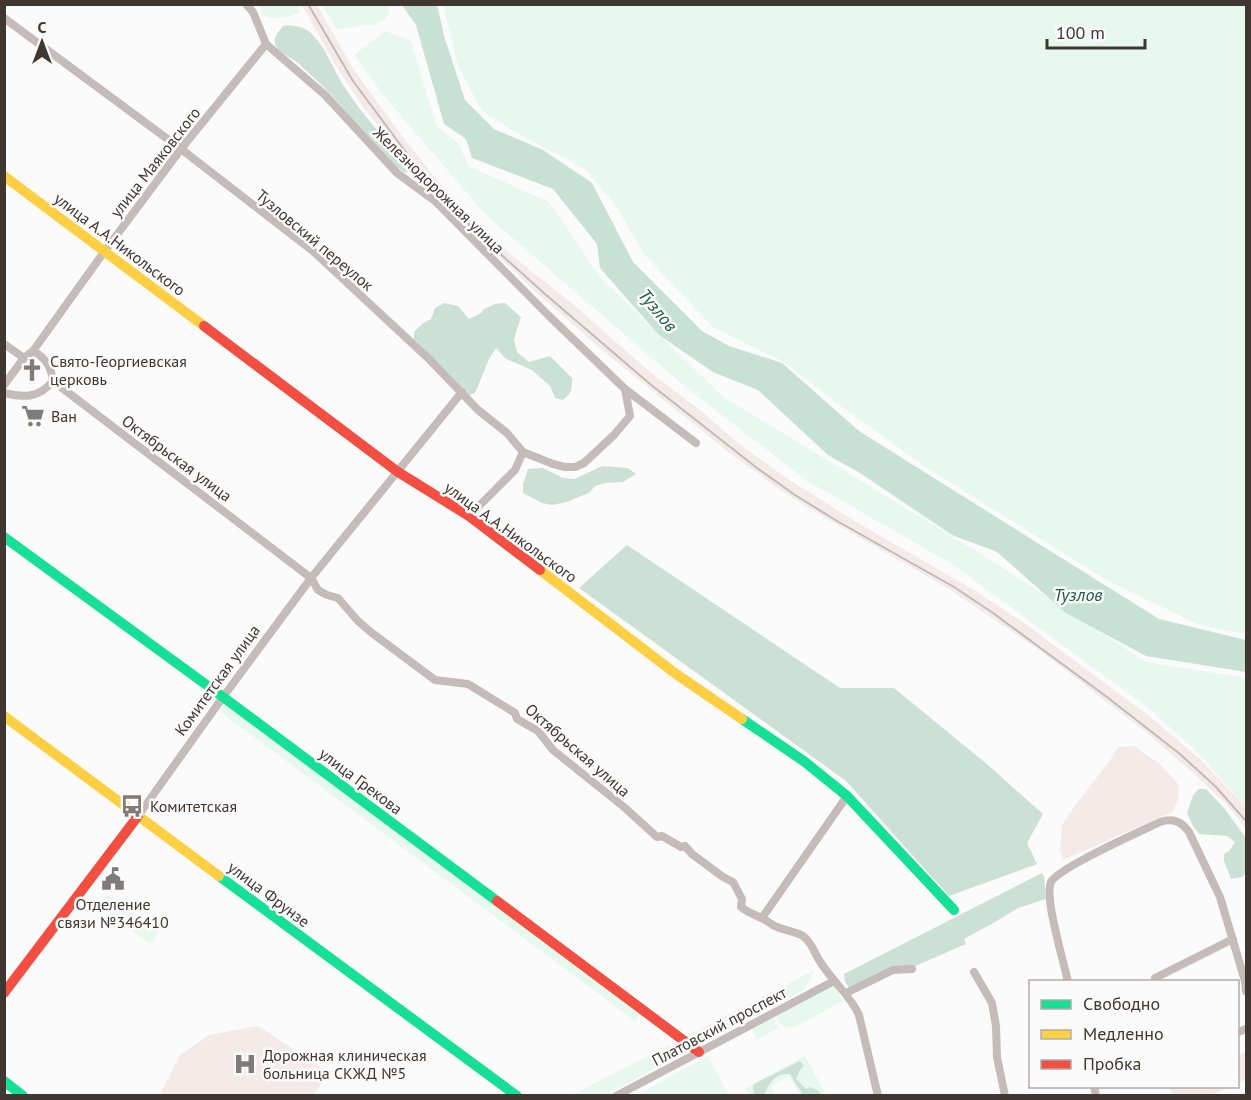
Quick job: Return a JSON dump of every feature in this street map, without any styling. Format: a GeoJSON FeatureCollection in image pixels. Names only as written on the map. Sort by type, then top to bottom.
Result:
{"type":"FeatureCollection","features":[{"type":"Feature","properties":{"kind":"street","name":"Железнодорожная улица"},"geometry":{"type":"LineString","coordinates":[[246,4],[253,12],[266,44],[325,95],[398,173],[435,201],[625,389],[696,443]]}},
{"type":"Feature","properties":{"kind":"street","name":"Тузловский переулок"},"geometry":{"type":"LineString","coordinates":[[4,18],[182,149],[313,252],[429,359],[478,410],[507,433],[523,452]]}},
{"type":"Feature","properties":{"kind":"street","name":"улица Маяковского"},"geometry":{"type":"LineString","coordinates":[[4,385],[24,358],[33,351],[182,149],[266,44]]}},
{"type":"Feature","properties":{"kind":"street","name":"улица А.А.Никольского"},"geometry":{"type":"LineString","coordinates":[[4,176],[398,472],[470,516],[676,674],[805,762],[847,795],[954,910]]}},
{"type":"Feature","properties":{"kind":"street"},"geometry":{"type":"LineString","coordinates":[[4,344],[24,358]]}},
{"type":"Feature","properties":{"kind":"street"},"geometry":{"type":"LineString","coordinates":[[4,393],[18,396],[38,394],[45,391],[54,381],[48,363],[33,351]]}},
{"type":"Feature","properties":{"kind":"street","name":"Октябрьская улица"},"geometry":{"type":"LineString","coordinates":[[54,381],[311,578],[318,590],[338,598],[372,633],[435,680],[468,684],[515,713],[517,719],[538,731],[553,750],[624,807],[657,837],[662,836],[681,847],[685,846],[692,854],[733,882],[742,899],[741,908],[773,925],[803,936],[810,942],[822,964],[846,993],[859,1015],[878,1095]]}},
{"type":"Feature","properties":{"kind":"street"},"geometry":{"type":"LineString","coordinates":[[470,516],[515,470],[523,452],[564,466],[584,463],[614,435],[630,416],[625,389]]}},
{"type":"Feature","properties":{"kind":"street","name":"Комитетская улица"},"geometry":{"type":"LineString","coordinates":[[4,993],[138,816],[223,696],[311,578],[462,392]]}},
{"type":"Feature","properties":{"kind":"street","name":"улица Грекова"},"geometry":{"type":"LineString","coordinates":[[4,537],[223,696],[699,1052]]}},
{"type":"Feature","properties":{"kind":"street","name":"улица Фрунзе"},"geometry":{"type":"LineString","coordinates":[[4,716],[517,1095]]}},
{"type":"Feature","properties":{"kind":"street"},"geometry":{"type":"LineString","coordinates":[[762,918],[847,795]]}},
{"type":"Feature","properties":{"kind":"street"},"geometry":{"type":"LineString","coordinates":[[1068,980],[1050,902],[1051,883],[1059,874],[1091,856],[1168,820],[1177,821],[1190,832],[1220,897],[1246,991]]}},
{"type":"Feature","properties":{"kind":"street"},"geometry":{"type":"LineString","coordinates":[[1155,978],[1233,939]]}},
{"type":"Feature","properties":{"kind":"street"},"geometry":{"type":"LineString","coordinates":[[846,993],[892,970],[912,969]]}},
{"type":"Feature","properties":{"kind":"street"},"geometry":{"type":"LineString","coordinates":[[974,972],[992,1003],[996,1026],[997,1057],[1005,1095]]}},
{"type":"Feature","properties":{"kind":"street","name":"Платовский проспект"},"geometry":{"type":"LineString","coordinates":[[616,1095],[834,981]]}},
{"type":"Feature","properties":{"kind":"street"},"geometry":{"type":"LineString","coordinates":[[4,1081],[23,1095]]}},
{"type":"Feature","properties":{"kind":"shaded area"},"geometry":{"type":"Polygon","coordinates":[[[260,5],[297,5],[300,12],[286,17],[271,18],[262,15],[260,5]]]}},
{"type":"Feature","properties":{"kind":"shaded area"},"geometry":{"type":"Polygon","coordinates":[[[302,5],[317,5],[352,67],[402,136],[440,184],[510,254],[738,443],[788,479],[858,523],[974,590],[1024,623],[1148,715],[1200,759],[1246,807],[1246,828],[1225,803],[1147,733],[1042,652],[949,589],[782,491],[732,455],[602,350],[537,293],[447,207],[363,107],[335,64],[302,5]]]}},
{"type":"Feature","properties":{"kind":"shaded area"},"geometry":{"type":"Polygon","coordinates":[[[322,5],[388,5],[389,13],[384,20],[372,26],[337,29],[322,5]]]}},
{"type":"Feature","properties":{"kind":"shaded area"},"geometry":{"type":"Polygon","coordinates":[[[443,5],[1246,5],[1246,634],[1200,625],[1110,582],[927,468],[784,362],[713,327],[644,254],[616,206],[585,169],[513,131],[482,111],[458,66],[443,5]]]}},
{"type":"Feature","properties":{"kind":"shaded area"},"geometry":{"type":"Polygon","coordinates":[[[289,25],[307,30],[319,42],[352,98],[406,164],[407,173],[400,170],[382,154],[320,83],[278,49],[275,43],[276,36],[283,26],[289,25]]]}},
{"type":"Feature","properties":{"kind":"shaded area"},"geometry":{"type":"Polygon","coordinates":[[[385,31],[411,41],[436,125],[459,144],[468,166],[549,202],[600,277],[722,396],[997,564],[1146,662],[1246,678],[1246,808],[1194,749],[1151,710],[952,564],[809,482],[689,390],[486,215],[384,96],[354,55],[385,31]]]}},
{"type":"Feature","properties":{"kind":"shaded area"},"geometry":{"type":"Polygon","coordinates":[[[444,303],[458,306],[469,319],[495,304],[505,303],[521,317],[514,339],[517,352],[529,362],[550,356],[572,378],[570,393],[563,400],[555,398],[550,386],[532,370],[506,359],[496,348],[475,393],[469,395],[414,339],[414,332],[431,319],[435,308],[444,303]]]}},
{"type":"Feature","properties":{"kind":"shaded area"},"geometry":{"type":"Polygon","coordinates":[[[602,466],[628,468],[636,474],[623,482],[595,486],[589,493],[552,505],[542,503],[523,493],[523,484],[528,469],[543,468],[563,478],[575,479],[602,466]]]}},
{"type":"Feature","properties":{"kind":"shaded area"},"geometry":{"type":"Polygon","coordinates":[[[627,545],[840,688],[894,688],[988,765],[1043,814],[1027,843],[1037,864],[949,896],[846,781],[579,588],[627,545]]]}},
{"type":"Feature","properties":{"kind":"shaded area"},"geometry":{"type":"Polygon","coordinates":[[[223,705],[229,705],[641,1012],[635,1021],[218,710],[223,705]]]}},
{"type":"Feature","properties":{"kind":"shaded area"},"geometry":{"type":"Polygon","coordinates":[[[1134,746],[1160,764],[1179,785],[1178,801],[1172,812],[1063,860],[1060,849],[1062,825],[1118,747],[1134,746]]]}},
{"type":"Feature","properties":{"kind":"shaded area"},"geometry":{"type":"Polygon","coordinates":[[[1199,789],[1206,789],[1224,808],[1246,838],[1246,873],[1242,877],[1231,879],[1224,861],[1224,854],[1235,842],[1227,836],[1199,834],[1193,826],[1187,813],[1193,795],[1199,789]]]}},
{"type":"Feature","properties":{"kind":"shaded area"},"geometry":{"type":"Polygon","coordinates":[[[1042,873],[1046,899],[1018,908],[964,939],[966,944],[913,967],[892,967],[850,989],[845,982],[844,974],[1042,873]]]}},
{"type":"Feature","properties":{"kind":"shaded area"},"geometry":{"type":"Polygon","coordinates":[[[107,895],[158,933],[150,944],[99,905],[107,895]]]}},
{"type":"Feature","properties":{"kind":"shaded area"},"geometry":{"type":"Polygon","coordinates":[[[815,970],[804,990],[698,1047],[687,1036],[815,970]]]}},
{"type":"Feature","properties":{"kind":"shaded area"},"geometry":{"type":"Polygon","coordinates":[[[833,983],[843,1001],[793,1028],[781,1026],[775,1013],[833,983]]]}},
{"type":"Feature","properties":{"kind":"shaded area"},"geometry":{"type":"Polygon","coordinates":[[[772,1015],[779,1028],[757,1039],[750,1026],[772,1015]]]}},
{"type":"Feature","properties":{"kind":"shaded area","name":"Дорожная клиническая больница СКЖД №5"},"geometry":{"type":"Polygon","coordinates":[[[258,1026],[328,1072],[314,1095],[160,1095],[180,1055],[209,1035],[258,1026]]]}},
{"type":"Feature","properties":{"kind":"shaded area"},"geometry":{"type":"Polygon","coordinates":[[[669,1045],[685,1053],[605,1095],[572,1095],[669,1045]]]}},
{"type":"Feature","properties":{"kind":"shaded area"},"geometry":{"type":"Polygon","coordinates":[[[1246,1051],[1246,1079],[1239,1082],[1239,1054],[1246,1051]]]}},
{"type":"Feature","properties":{"kind":"shaded area"},"geometry":{"type":"Polygon","coordinates":[[[708,1056],[728,1094],[725,1096],[644,1095],[642,1092],[708,1056]]]}},
{"type":"Feature","properties":{"kind":"shaded area"},"geometry":{"type":"Polygon","coordinates":[[[805,1056],[826,1095],[800,1095],[789,1076],[771,1086],[775,1095],[749,1095],[745,1088],[805,1056]]]}},
{"type":"Feature","properties":{"kind":"shaded area"},"geometry":{"type":"Polygon","coordinates":[[[800,1061],[804,1066],[796,1079],[806,1089],[810,1087],[822,1095],[803,1095],[790,1074],[777,1076],[764,1095],[754,1095],[753,1086],[756,1083],[800,1061]]]}},
{"type":"Feature","properties":{"kind":"shaded area"},"geometry":{"type":"Polygon","coordinates":[[[1170,1088],[1227,1088],[1210,1096],[1173,1095],[1170,1088]]]}},
{"type":"Feature","properties":{"kind":"water","name":"Тузлов"},"geometry":{"type":"Polygon","coordinates":[[[402,5],[437,5],[445,39],[465,100],[494,129],[543,150],[592,183],[633,262],[702,331],[729,346],[782,363],[859,431],[1159,619],[1246,640],[1246,672],[1146,656],[1066,613],[997,552],[952,535],[860,473],[828,455],[758,390],[713,372],[659,335],[600,268],[597,244],[553,189],[472,158],[466,139],[444,124],[416,25],[402,5]]]}},
{"type":"Feature","properties":{"kind":"railway"},"geometry":{"type":"LineString","coordinates":[[308,4],[353,81],[411,159],[476,232],[545,294],[650,384],[757,468],[837,521],[954,587],[1107,697],[1180,754],[1216,787],[1246,821]]}},
{"type":"Feature","properties":{"kind":"traffic: fast"},"geometry":{"type":"LineString","coordinates":[[4,537],[497,901]]}},
{"type":"Feature","properties":{"kind":"traffic: fast"},"geometry":{"type":"LineString","coordinates":[[742,719],[805,762],[847,796],[954,910]]}},
{"type":"Feature","properties":{"kind":"traffic: fast"},"geometry":{"type":"LineString","coordinates":[[219,876],[517,1096]]}},
{"type":"Feature","properties":{"kind":"traffic: fast"},"geometry":{"type":"LineString","coordinates":[[4,1081],[23,1096]]}},
{"type":"Feature","properties":{"kind":"traffic: slow"},"geometry":{"type":"LineString","coordinates":[[4,176],[204,326]]}},
{"type":"Feature","properties":{"kind":"traffic: slow"},"geometry":{"type":"LineString","coordinates":[[540,570],[676,674],[742,719]]}},
{"type":"Feature","properties":{"kind":"traffic: slow"},"geometry":{"type":"LineString","coordinates":[[4,716],[219,876]]}},
{"type":"Feature","properties":{"kind":"traffic: jam"},"geometry":{"type":"LineString","coordinates":[[204,326],[398,472],[469,516],[540,570]]}},
{"type":"Feature","properties":{"kind":"traffic: jam"},"geometry":{"type":"LineString","coordinates":[[4,993],[138,816]]}},
{"type":"Feature","properties":{"kind":"traffic: jam"},"geometry":{"type":"LineString","coordinates":[[497,901],[699,1052]]}},
{"type":"Feature","properties":{"kind":"place","name":"Свято-Георгиевская церковь"},"geometry":{"type":"Point","coordinates":[32,370]}},
{"type":"Feature","properties":{"kind":"place","name":"Ван"},"geometry":{"type":"Point","coordinates":[33,416]}},
{"type":"Feature","properties":{"kind":"place","name":"Комитетская"},"geometry":{"type":"Point","coordinates":[132,806]}},
{"type":"Feature","properties":{"kind":"place","name":"Отделение связи №346410"},"geometry":{"type":"Point","coordinates":[113,879]}},
{"type":"Feature","properties":{"kind":"place","name":"Дорожная клиническая больница СКЖД №5"},"geometry":{"type":"Point","coordinates":[245,1064]}}]}
